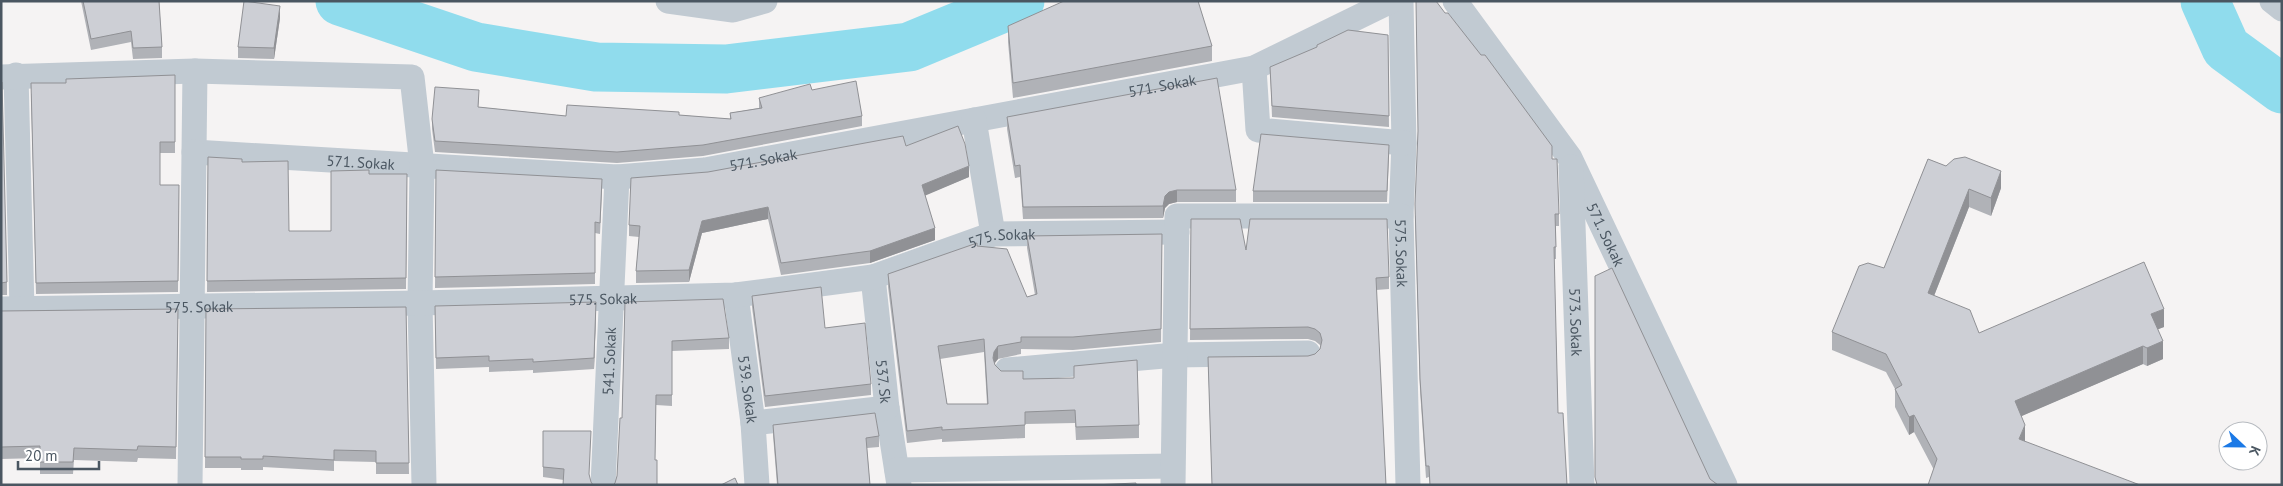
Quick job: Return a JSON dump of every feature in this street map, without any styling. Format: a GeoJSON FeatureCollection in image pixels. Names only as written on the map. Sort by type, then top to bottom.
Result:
{"type":"FeatureCollection","features":[{"type":"Feature","properties":{"kind":"street"},"geometry":{"type":"LineString","coordinates":[[668,1],[733,10],[765,1]]}},
{"type":"Feature","properties":{"kind":"street","name":"571. Sokak"},"geometry":{"type":"LineString","coordinates":[[194,152],[617,177],[706,170],[1254,68],[1391,1]]}},
{"type":"Feature","properties":{"kind":"street"},"geometry":{"type":"LineString","coordinates":[[1401,1],[1404,142],[1401,216]]}},
{"type":"Feature","properties":{"kind":"street","name":"571. Sokak"},"geometry":{"type":"LineString","coordinates":[[1455,1],[1570,158],[1725,485]]}},
{"type":"Feature","properties":{"kind":"street"},"geometry":{"type":"LineString","coordinates":[[2272,1],[2282,9]]}},
{"type":"Feature","properties":{"kind":"street"},"geometry":{"type":"LineString","coordinates":[[1254,68],[1258,130],[1404,142]]}},
{"type":"Feature","properties":{"kind":"street"},"geometry":{"type":"LineString","coordinates":[[190,485],[195,71]]}},
{"type":"Feature","properties":{"kind":"street"},"geometry":{"type":"LineString","coordinates":[[12,309],[8,76],[195,71],[412,77],[422,166],[420,303],[424,485]]}},
{"type":"Feature","properties":{"kind":"street"},"geometry":{"type":"LineString","coordinates":[[974,120],[993,234]]}},
{"type":"Feature","properties":{"kind":"street","name":"573. Sokak"},"geometry":{"type":"LineString","coordinates":[[1570,158],[1582,485]]}},
{"type":"Feature","properties":{"kind":"street","name":"541. Sokak"},"geometry":{"type":"LineString","coordinates":[[603,485],[617,177]]}},
{"type":"Feature","properties":{"kind":"street","name":"575. Sokak"},"geometry":{"type":"LineString","coordinates":[[12,309],[420,303],[736,295],[873,277],[993,234],[1177,224],[1401,216],[1408,485]]}},
{"type":"Feature","properties":{"kind":"street"},"geometry":{"type":"LineString","coordinates":[[898,477],[1172,475],[1177,224]]}},
{"type":"Feature","properties":{"kind":"street","name":"537. Sk"},"geometry":{"type":"LineString","coordinates":[[873,277],[886,408],[898,477]]}},
{"type":"Feature","properties":{"kind":"street","name":"539. Sokak"},"geometry":{"type":"LineString","coordinates":[[736,295],[753,424],[757,485]]}},
{"type":"Feature","properties":{"kind":"street"},"geometry":{"type":"LineString","coordinates":[[1007,370],[1175,354],[1308,353]]}},
{"type":"Feature","properties":{"kind":"street"},"geometry":{"type":"LineString","coordinates":[[753,424],[886,408]]}},
{"type":"Feature","properties":{"kind":"building"},"geometry":{"type":"Polygon","coordinates":[[[83,1],[159,1],[162,47],[133,48],[131,31],[91,39],[83,1]]]}},
{"type":"Feature","properties":{"kind":"building"},"geometry":{"type":"Polygon","coordinates":[[[244,1],[280,6],[274,48],[238,47],[244,1]]]}},
{"type":"Feature","properties":{"kind":"building"},"geometry":{"type":"Polygon","coordinates":[[[1064,1],[1198,1],[1212,46],[1013,83],[1008,26],[1064,1]]]}},
{"type":"Feature","properties":{"kind":"building"},"geometry":{"type":"Polygon","coordinates":[[[1416,1],[1436,1],[1445,13],[1448,13],[1481,55],[1485,55],[1552,146],[1552,159],[1557,159],[1559,214],[1555,214],[1556,247],[1554,247],[1558,413],[1563,413],[1567,485],[1430,485],[1429,466],[1426,466],[1420,379],[1415,204],[1418,131],[1416,1]]]}},
{"type":"Feature","properties":{"kind":"building"},"geometry":{"type":"Polygon","coordinates":[[[1348,30],[1388,35],[1389,116],[1272,106],[1270,67],[1317,47],[1317,45],[1348,30]]]}},
{"type":"Feature","properties":{"kind":"building"},"geometry":{"type":"Polygon","coordinates":[[[175,75],[175,142],[160,142],[160,185],[179,185],[178,281],[36,283],[31,83],[66,83],[66,79],[175,75]]]}},
{"type":"Feature","properties":{"kind":"building"},"geometry":{"type":"Polygon","coordinates":[[[1217,78],[1236,190],[1177,190],[1169,192],[1165,196],[1163,206],[1023,207],[1020,165],[1015,166],[1007,117],[1217,78]]]}},
{"type":"Feature","properties":{"kind":"building"},"geometry":{"type":"Polygon","coordinates":[[[856,81],[862,116],[703,145],[617,152],[435,141],[432,119],[435,87],[479,90],[478,107],[566,116],[567,105],[679,112],[679,115],[731,119],[730,113],[762,108],[759,98],[810,84],[812,90],[856,81]]]}},
{"type":"Feature","properties":{"kind":"building"},"geometry":{"type":"Polygon","coordinates":[[[1,82],[7,282],[1,283],[1,82]]]}},
{"type":"Feature","properties":{"kind":"building"},"geometry":{"type":"Polygon","coordinates":[[[958,126],[965,144],[969,166],[922,185],[935,228],[870,251],[781,263],[768,207],[702,221],[689,270],[636,271],[640,226],[629,225],[631,178],[708,172],[903,136],[906,146],[958,126]]]}},
{"type":"Feature","properties":{"kind":"building"},"geometry":{"type":"Polygon","coordinates":[[[1261,134],[1389,145],[1387,191],[1253,191],[1261,134]]]}},
{"type":"Feature","properties":{"kind":"building"},"geometry":{"type":"Polygon","coordinates":[[[208,157],[242,159],[242,162],[288,161],[289,231],[331,231],[331,171],[369,170],[369,174],[407,174],[406,278],[207,281],[208,157]]]}},
{"type":"Feature","properties":{"kind":"building"},"geometry":{"type":"Polygon","coordinates":[[[1965,157],[2001,171],[1991,198],[1969,189],[1928,293],[1970,310],[1979,333],[2144,262],[2164,309],[2151,314],[2163,341],[2147,348],[2143,346],[2015,401],[2025,425],[2019,439],[2140,485],[1928,485],[1937,459],[1914,415],[1909,417],[1895,389],[1902,385],[1886,354],[1832,332],[1859,266],[1868,263],[1884,268],[1928,159],[1946,166],[1954,159],[1965,157]]]}},
{"type":"Feature","properties":{"kind":"building"},"geometry":{"type":"Polygon","coordinates":[[[436,170],[602,179],[600,223],[595,222],[595,273],[435,277],[436,170]]]}},
{"type":"Feature","properties":{"kind":"building"},"geometry":{"type":"Polygon","coordinates":[[[1191,219],[1240,219],[1246,250],[1250,219],[1387,219],[1389,277],[1376,278],[1386,485],[1212,485],[1208,357],[1308,356],[1315,354],[1320,349],[1322,340],[1320,333],[1308,327],[1190,329],[1191,219]]]}},
{"type":"Feature","properties":{"kind":"building"},"geometry":{"type":"Polygon","coordinates":[[[1162,234],[1161,329],[1073,337],[1021,337],[1021,342],[998,346],[993,358],[995,365],[1001,371],[1023,371],[1023,379],[1074,378],[1074,366],[1137,360],[1139,425],[1076,427],[1075,410],[1025,412],[1025,425],[942,430],[942,427],[907,431],[888,274],[977,243],[977,246],[1007,249],[1027,297],[1037,294],[1027,236],[1162,234]],[[984,339],[938,346],[947,404],[988,404],[984,339]]]}},
{"type":"Feature","properties":{"kind":"building"},"geometry":{"type":"Polygon","coordinates":[[[1612,268],[1710,479],[1718,485],[1597,485],[1595,477],[1595,276],[1612,268]]]}},
{"type":"Feature","properties":{"kind":"building"},"geometry":{"type":"Polygon","coordinates":[[[821,287],[825,328],[865,323],[871,384],[765,396],[752,296],[821,287]]]}},
{"type":"Feature","properties":{"kind":"building"},"geometry":{"type":"Polygon","coordinates":[[[723,299],[729,338],[672,341],[672,395],[656,395],[655,460],[657,460],[657,485],[613,485],[617,476],[620,418],[622,418],[625,302],[723,299]]]}},
{"type":"Feature","properties":{"kind":"building"},"geometry":{"type":"Polygon","coordinates":[[[596,302],[594,358],[533,362],[533,359],[489,361],[489,356],[436,358],[435,306],[596,302]]]}},
{"type":"Feature","properties":{"kind":"building"},"geometry":{"type":"Polygon","coordinates":[[[406,307],[409,463],[376,463],[376,451],[334,450],[334,460],[263,456],[263,459],[205,457],[206,309],[406,307]]]}},
{"type":"Feature","properties":{"kind":"building"},"geometry":{"type":"Polygon","coordinates":[[[178,309],[176,447],[138,446],[137,450],[74,448],[73,462],[40,462],[40,446],[1,447],[1,311],[178,309]]]}},
{"type":"Feature","properties":{"kind":"building"},"geometry":{"type":"Polygon","coordinates":[[[875,413],[879,436],[866,438],[870,485],[778,485],[773,425],[875,413]]]}},
{"type":"Feature","properties":{"kind":"building"},"geometry":{"type":"Polygon","coordinates":[[[543,431],[591,431],[589,474],[593,485],[563,485],[564,469],[543,467],[543,431]]]}},
{"type":"Feature","properties":{"kind":"building"},"geometry":{"type":"Polygon","coordinates":[[[735,478],[738,485],[721,485],[735,478]]]}},
{"type":"Feature","properties":{"kind":"building"},"geometry":{"type":"Polygon","coordinates":[[[1136,483],[1136,485],[1093,485],[1136,483]]]}},
{"type":"Feature","properties":{"kind":"waterway"},"geometry":{"type":"LineString","coordinates":[[340,1],[476,47],[596,67],[726,69],[909,47],[1020,1]]}},
{"type":"Feature","properties":{"kind":"waterway"},"geometry":{"type":"LineString","coordinates":[[2205,1],[2226,48],[2282,89]]}}]}
